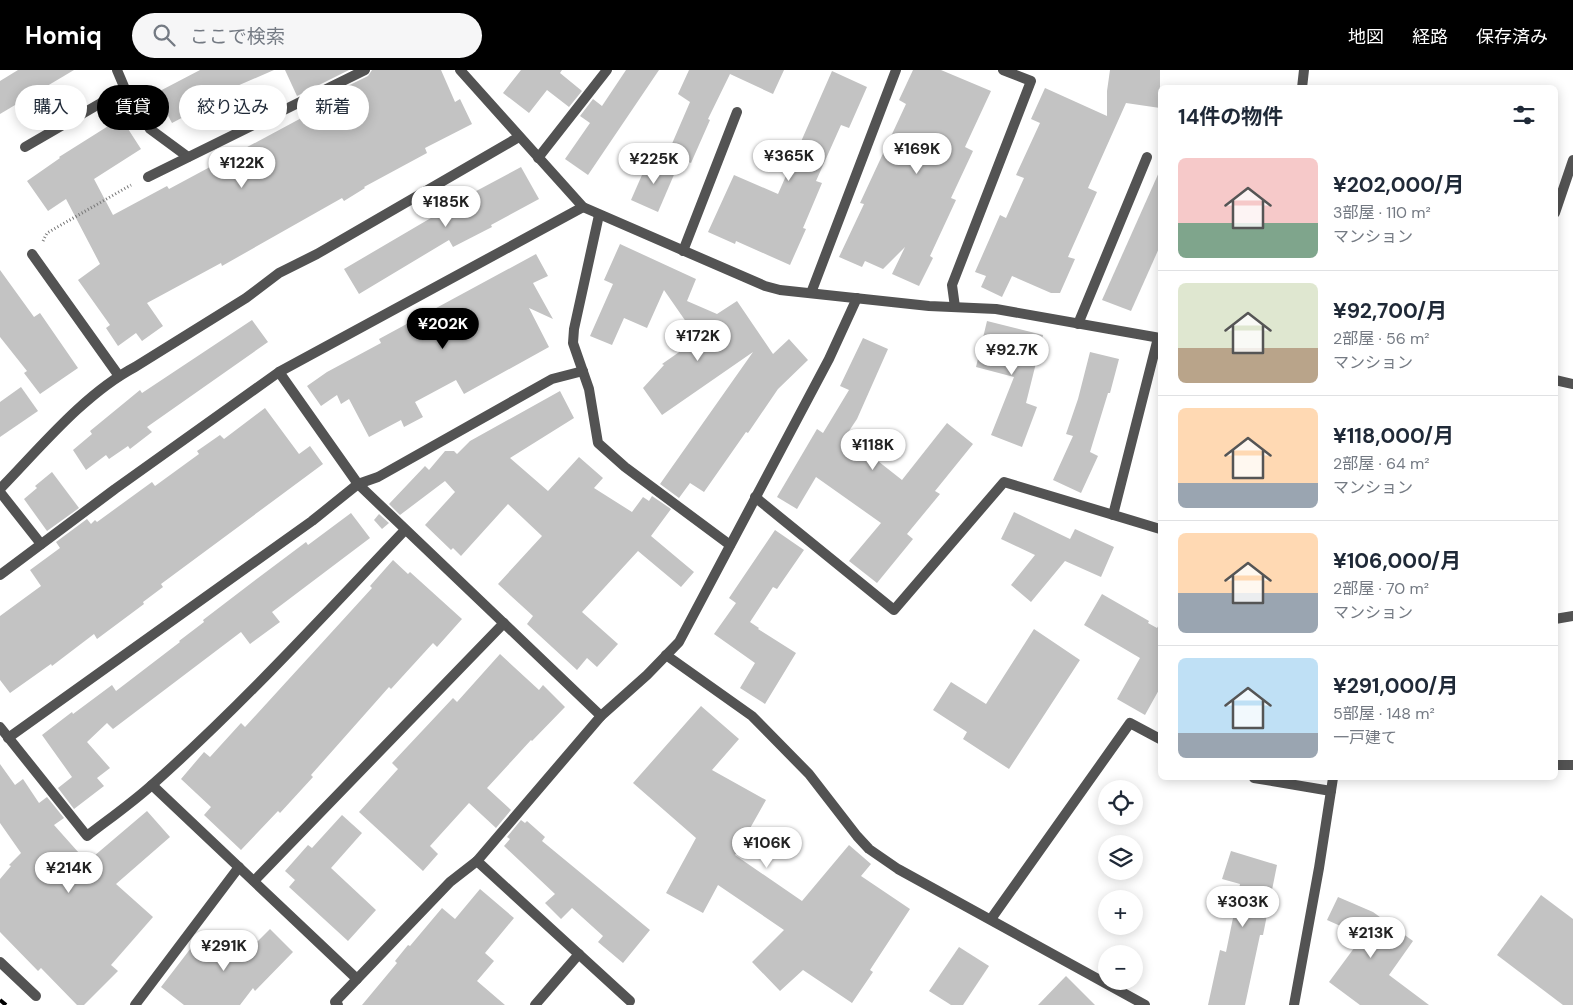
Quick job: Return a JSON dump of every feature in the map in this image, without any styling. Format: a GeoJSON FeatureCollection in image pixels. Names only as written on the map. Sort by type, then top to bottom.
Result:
{"type":"FeatureCollection","features":[{"type":"Feature","properties":{"kind":"street"},"geometry":{"type":"LineString","coordinates":[[117,70],[123,85]]}},
{"type":"Feature","properties":{"kind":"street"},"geometry":{"type":"LineString","coordinates":[[148,177],[365,70]]}},
{"type":"Feature","properties":{"kind":"street"},"geometry":{"type":"LineString","coordinates":[[460,70],[583,207],[765,286],[780,290],[929,306],[996,309],[1158,338]]}},
{"type":"Feature","properties":{"kind":"street"},"geometry":{"type":"LineString","coordinates":[[538,158],[607,70]]}},
{"type":"Feature","properties":{"kind":"street"},"geometry":{"type":"LineString","coordinates":[[811,292],[896,70]]}},
{"type":"Feature","properties":{"kind":"street"},"geometry":{"type":"LineString","coordinates":[[955,307],[952,285],[1031,81],[1002,70]]}},
{"type":"Feature","properties":{"kind":"street"},"geometry":{"type":"LineString","coordinates":[[1302,85],[1304,70]]}},
{"type":"Feature","properties":{"kind":"street"},"geometry":{"type":"LineString","coordinates":[[25,147],[97,105]]}},
{"type":"Feature","properties":{"kind":"street"},"geometry":{"type":"LineString","coordinates":[[683,251],[737,112]]}},
{"type":"Feature","properties":{"kind":"street"},"geometry":{"type":"LineString","coordinates":[[151,130],[188,157]]}},
{"type":"Feature","properties":{"kind":"street"},"geometry":{"type":"LineString","coordinates":[[41,544],[0,490],[89,399],[119,376],[246,298],[279,273],[317,254],[519,137]]}},
{"type":"Feature","properties":{"kind":"street"},"geometry":{"type":"LineString","coordinates":[[1078,324],[1147,157]]}},
{"type":"Feature","properties":{"kind":"street"},"geometry":{"type":"LineString","coordinates":[[1558,204],[1573,160]]}},
{"type":"Feature","properties":{"kind":"street"},"geometry":{"type":"LineString","coordinates":[[0,575],[115,489],[279,372],[583,207]]}},
{"type":"Feature","properties":{"kind":"street"},"geometry":{"type":"LineString","coordinates":[[599,215],[572,343],[589,389],[598,443],[625,467],[730,545]]}},
{"type":"Feature","properties":{"kind":"street"},"geometry":{"type":"LineString","coordinates":[[32,254],[119,376]]}},
{"type":"Feature","properties":{"kind":"street"},"geometry":{"type":"LineString","coordinates":[[338,1005],[335,1002],[450,882],[477,861],[600,716],[679,642],[828,359],[857,298]]}},
{"type":"Feature","properties":{"kind":"street"},"geometry":{"type":"LineString","coordinates":[[1113,515],[1158,342]]}},
{"type":"Feature","properties":{"kind":"street"},"geometry":{"type":"LineString","coordinates":[[8,738],[312,521],[358,484],[378,476],[552,379],[583,371]]}},
{"type":"Feature","properties":{"kind":"street"},"geometry":{"type":"LineString","coordinates":[[279,372],[358,484],[600,716]]}},
{"type":"Feature","properties":{"kind":"street"},"geometry":{"type":"LineString","coordinates":[[1558,381],[1573,384]]}},
{"type":"Feature","properties":{"kind":"street"},"geometry":{"type":"LineString","coordinates":[[755,497],[894,610],[1004,482],[1158,529]]}},
{"type":"Feature","properties":{"kind":"street"},"geometry":{"type":"LineString","coordinates":[[0,727],[87,836],[152,785],[256,686],[405,530]]}},
{"type":"Feature","properties":{"kind":"street"},"geometry":{"type":"LineString","coordinates":[[1558,618],[1573,616]]}},
{"type":"Feature","properties":{"kind":"street"},"geometry":{"type":"LineString","coordinates":[[254,881],[504,623]]}},
{"type":"Feature","properties":{"kind":"street"},"geometry":{"type":"LineString","coordinates":[[666,655],[752,716],[772,735],[809,774],[869,849],[898,869],[991,919],[1139,1004]]}},
{"type":"Feature","properties":{"kind":"street"},"geometry":{"type":"LineString","coordinates":[[991,919],[1130,723],[1158,738]]}},
{"type":"Feature","properties":{"kind":"street"},"geometry":{"type":"LineString","coordinates":[[1558,765],[1573,765]]}},
{"type":"Feature","properties":{"kind":"street"},"geometry":{"type":"LineString","coordinates":[[1267,780],[1331,790]]}},
{"type":"Feature","properties":{"kind":"street"},"geometry":{"type":"LineString","coordinates":[[1294,1005],[1333,780]]}},
{"type":"Feature","properties":{"kind":"street"},"geometry":{"type":"LineString","coordinates":[[152,785],[357,979]]}},
{"type":"Feature","properties":{"kind":"street"},"geometry":{"type":"LineString","coordinates":[[477,861],[630,1001]]}},
{"type":"Feature","properties":{"kind":"street"},"geometry":{"type":"LineString","coordinates":[[135,1005],[239,867]]}},
{"type":"Feature","properties":{"kind":"street"},"geometry":{"type":"LineString","coordinates":[[535,1005],[579,954]]}},
{"type":"Feature","properties":{"kind":"street"},"geometry":{"type":"LineString","coordinates":[[0,962],[36,996]]}},
{"type":"Feature","properties":{"kind":"path"},"geometry":{"type":"LineString","coordinates":[[32,254],[38,250],[47,233],[103,200],[148,177]]}},
{"type":"Feature","properties":{"kind":"building"},"geometry":{"type":"Polygon","coordinates":[[[18,70],[74,70],[49,85],[15,85],[15,105],[0,114],[0,81],[18,70]]]}},
{"type":"Feature","properties":{"kind":"building"},"geometry":{"type":"Polygon","coordinates":[[[200,70],[274,70],[239,85],[179,85],[179,119],[172,123],[169,117],[169,86],[200,70]]]}},
{"type":"Feature","properties":{"kind":"building"},"geometry":{"type":"Polygon","coordinates":[[[285,70],[349,70],[319,85],[297,85],[297,96],[285,70]]]}},
{"type":"Feature","properties":{"kind":"building"},"geometry":{"type":"Polygon","coordinates":[[[372,70],[441,70],[455,102],[460,99],[472,124],[425,148],[427,153],[364,187],[344,201],[342,198],[222,266],[221,263],[147,303],[163,326],[142,341],[136,333],[118,346],[106,328],[110,325],[78,280],[100,264],[66,199],[48,211],[27,181],[59,157],[102,130],[129,130],[141,149],[94,179],[113,215],[167,186],[169,189],[279,130],[287,130],[287,126],[297,120],[297,130],[369,130],[369,85],[350,85],[368,76],[372,70]]]}},
{"type":"Feature","properties":{"kind":"building"},"geometry":{"type":"Polygon","coordinates":[[[521,70],[562,70],[560,73],[582,91],[569,107],[547,90],[529,113],[503,93],[521,70]]]}},
{"type":"Feature","properties":{"kind":"building"},"geometry":{"type":"Polygon","coordinates":[[[626,70],[659,70],[588,175],[565,159],[590,123],[580,116],[593,99],[602,106],[626,70]]]}},
{"type":"Feature","properties":{"kind":"building"},"geometry":{"type":"Polygon","coordinates":[[[689,70],[784,70],[773,94],[730,74],[708,119],[710,120],[691,163],[668,153],[690,102],[678,94],[689,70]]]}},
{"type":"Feature","properties":{"kind":"building"},"geometry":{"type":"Polygon","coordinates":[[[913,70],[941,70],[991,91],[965,147],[973,151],[951,198],[956,200],[930,256],[933,258],[919,286],[892,274],[905,247],[883,269],[865,261],[862,267],[839,257],[864,204],[860,203],[906,104],[899,100],[913,70]]]}},
{"type":"Feature","properties":{"kind":"building"},"geometry":{"type":"Polygon","coordinates":[[[1110,70],[1160,70],[1158,108],[1126,103],[1088,188],[1097,192],[1068,257],[1075,259],[1060,293],[1051,293],[1012,276],[1002,297],[981,287],[986,276],[975,272],[1000,215],[1006,218],[1024,178],[1016,175],[1040,123],[1031,119],[1045,88],[1107,116],[1107,91],[1110,70]]]}},
{"type":"Feature","properties":{"kind":"building"},"geometry":{"type":"Polygon","coordinates":[[[832,71],[867,87],[849,128],[841,125],[816,181],[822,183],[803,228],[806,229],[790,265],[736,241],[735,244],[708,232],[734,175],[778,194],[832,71]]]}},
{"type":"Feature","properties":{"kind":"building"},"geometry":{"type":"Polygon","coordinates":[[[649,159],[676,170],[658,212],[631,200],[649,159]]]}},
{"type":"Feature","properties":{"kind":"building"},"geometry":{"type":"Polygon","coordinates":[[[521,167],[539,199],[491,225],[492,227],[453,247],[449,240],[359,294],[344,269],[436,215],[435,213],[521,167]]]}},
{"type":"Feature","properties":{"kind":"building"},"geometry":{"type":"Polygon","coordinates":[[[1158,174],[1158,250],[1131,311],[1102,300],[1158,174]]]}},
{"type":"Feature","properties":{"kind":"building"},"geometry":{"type":"Polygon","coordinates":[[[620,244],[696,279],[687,301],[717,314],[737,301],[773,354],[789,339],[808,360],[778,389],[704,492],[690,483],[679,498],[660,484],[753,352],[662,415],[643,388],[664,365],[662,364],[698,339],[664,290],[647,328],[624,318],[612,345],[590,336],[613,284],[604,280],[620,244]]]}},
{"type":"Feature","properties":{"kind":"building"},"geometry":{"type":"Polygon","coordinates":[[[536,254],[548,276],[533,283],[553,319],[529,308],[549,347],[464,394],[456,380],[415,402],[423,417],[404,427],[401,420],[369,437],[349,399],[341,404],[337,395],[321,406],[307,386],[327,372],[381,343],[379,339],[536,254]]]}},
{"type":"Feature","properties":{"kind":"building"},"geometry":{"type":"Polygon","coordinates":[[[0,270],[34,317],[40,313],[78,368],[40,394],[24,373],[27,371],[0,337],[0,270]]]}},
{"type":"Feature","properties":{"kind":"building"},"geometry":{"type":"Polygon","coordinates":[[[252,320],[268,342],[147,427],[152,432],[130,449],[128,446],[109,459],[106,455],[86,470],[73,450],[92,434],[90,431],[140,390],[142,393],[252,320]]]}},
{"type":"Feature","properties":{"kind":"building"},"geometry":{"type":"Polygon","coordinates":[[[987,321],[1043,335],[1026,403],[1037,407],[1022,447],[991,435],[1014,377],[976,367],[987,321]]]}},
{"type":"Feature","properties":{"kind":"building"},"geometry":{"type":"Polygon","coordinates":[[[863,338],[888,349],[857,419],[847,434],[872,447],[869,454],[902,480],[947,423],[973,444],[935,491],[940,494],[907,534],[913,539],[877,583],[849,561],[881,523],[816,477],[797,509],[777,497],[817,429],[823,433],[849,390],[840,386],[863,338]]]}},
{"type":"Feature","properties":{"kind":"building"},"geometry":{"type":"Polygon","coordinates":[[[1090,352],[1119,359],[1110,393],[1108,393],[1090,452],[1098,456],[1081,493],[1053,480],[1073,436],[1066,434],[1078,399],[1090,352]]]}},
{"type":"Feature","properties":{"kind":"building"},"geometry":{"type":"Polygon","coordinates":[[[21,387],[38,411],[0,437],[0,402],[21,387]]]}},
{"type":"Feature","properties":{"kind":"building"},"geometry":{"type":"Polygon","coordinates":[[[560,391],[574,418],[510,458],[548,491],[579,457],[603,478],[594,488],[632,512],[643,497],[649,501],[652,496],[671,509],[651,536],[694,572],[681,587],[638,551],[582,612],[618,644],[597,667],[587,658],[577,670],[527,624],[533,616],[498,584],[542,536],[508,504],[461,556],[453,548],[451,550],[425,525],[455,492],[445,481],[400,515],[389,504],[425,466],[429,470],[445,451],[454,451],[457,454],[470,441],[560,391]]]}},
{"type":"Feature","properties":{"kind":"building"},"geometry":{"type":"Polygon","coordinates":[[[265,408],[299,454],[310,446],[323,464],[161,584],[163,587],[143,602],[144,604],[97,639],[94,634],[52,666],[51,664],[10,693],[0,680],[0,616],[41,586],[30,570],[60,548],[56,542],[87,519],[91,524],[95,520],[97,522],[152,482],[155,486],[199,454],[197,451],[220,435],[224,439],[265,408]]]}},
{"type":"Feature","properties":{"kind":"building"},"geometry":{"type":"Polygon","coordinates":[[[52,472],[79,508],[47,531],[24,499],[37,488],[35,486],[52,472]]]}},
{"type":"Feature","properties":{"kind":"building"},"geometry":{"type":"Polygon","coordinates":[[[1014,512],[1070,539],[1075,529],[1114,547],[1101,577],[1065,561],[1031,602],[1011,585],[1035,555],[1001,539],[1014,512]]]}},
{"type":"Feature","properties":{"kind":"building"},"geometry":{"type":"Polygon","coordinates":[[[351,513],[370,538],[272,612],[280,622],[250,644],[241,632],[113,729],[107,723],[87,742],[110,768],[97,778],[104,786],[74,809],[58,788],[72,777],[42,735],[112,685],[116,691],[262,575],[306,542],[308,545],[351,513]]]}},
{"type":"Feature","properties":{"kind":"building"},"geometry":{"type":"Polygon","coordinates":[[[379,514],[389,523],[382,529],[374,520],[379,514]]]}},
{"type":"Feature","properties":{"kind":"building"},"geometry":{"type":"Polygon","coordinates":[[[775,530],[804,550],[777,589],[773,587],[750,622],[796,653],[765,704],[740,688],[755,663],[714,634],[736,603],[729,598],[775,530]]]}},
{"type":"Feature","properties":{"kind":"building"},"geometry":{"type":"Polygon","coordinates":[[[393,560],[408,574],[410,572],[462,619],[437,647],[433,643],[391,689],[389,687],[311,775],[313,777],[280,813],[278,811],[241,850],[204,815],[211,807],[181,779],[204,752],[210,757],[241,723],[245,727],[372,588],[370,586],[393,560]]]}},
{"type":"Feature","properties":{"kind":"building"},"geometry":{"type":"Polygon","coordinates":[[[1102,594],[1149,621],[1148,623],[1157,628],[1158,626],[1158,692],[1145,715],[1117,699],[1140,658],[1084,625],[1102,594]]]}},
{"type":"Feature","properties":{"kind":"building"},"geometry":{"type":"Polygon","coordinates":[[[1034,629],[1080,660],[1009,769],[963,739],[967,732],[933,710],[951,682],[986,704],[1034,629]]]}},
{"type":"Feature","properties":{"kind":"building"},"geometry":{"type":"Polygon","coordinates":[[[500,654],[539,690],[543,685],[565,707],[531,740],[487,788],[511,810],[496,828],[469,803],[430,846],[438,854],[423,871],[359,812],[398,769],[392,763],[453,698],[457,702],[500,654]]]}},
{"type":"Feature","properties":{"kind":"building"},"geometry":{"type":"Polygon","coordinates":[[[701,706],[739,739],[712,770],[766,800],[735,855],[802,901],[849,845],[871,864],[861,876],[910,909],[870,970],[873,972],[852,1003],[803,970],[780,991],[752,962],[784,930],[718,885],[703,913],[666,893],[696,838],[633,783],[701,706]]]}},
{"type":"Feature","properties":{"kind":"building"},"geometry":{"type":"Polygon","coordinates":[[[0,764],[15,785],[23,779],[39,803],[47,797],[64,818],[54,825],[87,862],[147,811],[170,837],[116,884],[153,917],[111,965],[118,971],[84,1005],[77,1005],[41,968],[38,971],[0,932],[0,879],[11,866],[9,865],[21,853],[0,823],[0,764]]]}},
{"type":"Feature","properties":{"kind":"building"},"geometry":{"type":"Polygon","coordinates":[[[342,815],[362,833],[331,868],[376,910],[348,941],[289,887],[295,880],[285,871],[308,845],[312,848],[342,815]]]}},
{"type":"Feature","properties":{"kind":"building"},"geometry":{"type":"Polygon","coordinates":[[[521,820],[525,823],[527,821],[545,837],[542,841],[650,930],[623,963],[598,942],[603,936],[572,908],[561,919],[545,903],[555,894],[504,846],[510,839],[507,837],[521,820]]]}},
{"type":"Feature","properties":{"kind":"building"},"geometry":{"type":"Polygon","coordinates":[[[1231,851],[1277,865],[1263,935],[1260,935],[1245,1005],[1208,1005],[1220,950],[1226,952],[1240,884],[1222,879],[1231,851]]]}},
{"type":"Feature","properties":{"kind":"building"},"geometry":{"type":"Polygon","coordinates":[[[480,889],[514,918],[485,953],[494,961],[477,981],[505,1005],[362,1005],[397,963],[395,961],[408,945],[410,946],[442,908],[455,919],[480,889]]]}},
{"type":"Feature","properties":{"kind":"building"},"geometry":{"type":"Polygon","coordinates":[[[1541,895],[1573,919],[1573,1005],[1563,1005],[1497,955],[1541,895]]]}},
{"type":"Feature","properties":{"kind":"building"},"geometry":{"type":"Polygon","coordinates":[[[1338,897],[1373,912],[1413,941],[1389,975],[1429,1005],[1360,1005],[1329,982],[1363,936],[1327,920],[1338,897]]]}},
{"type":"Feature","properties":{"kind":"building"},"geometry":{"type":"Polygon","coordinates":[[[270,929],[293,952],[255,991],[253,988],[240,1005],[184,1005],[161,987],[204,931],[238,961],[270,929]]]}},
{"type":"Feature","properties":{"kind":"building"},"geometry":{"type":"Polygon","coordinates":[[[959,947],[989,966],[963,1005],[951,1005],[929,991],[959,947]]]}},
{"type":"Feature","properties":{"kind":"building"},"geometry":{"type":"Polygon","coordinates":[[[1066,976],[1095,1005],[1038,1005],[1066,976]]]}},
{"type":"Feature","properties":{"kind":"railway"},"geometry":{"type":"LineString","coordinates":[[0,1000],[6,1005]]}}]}
